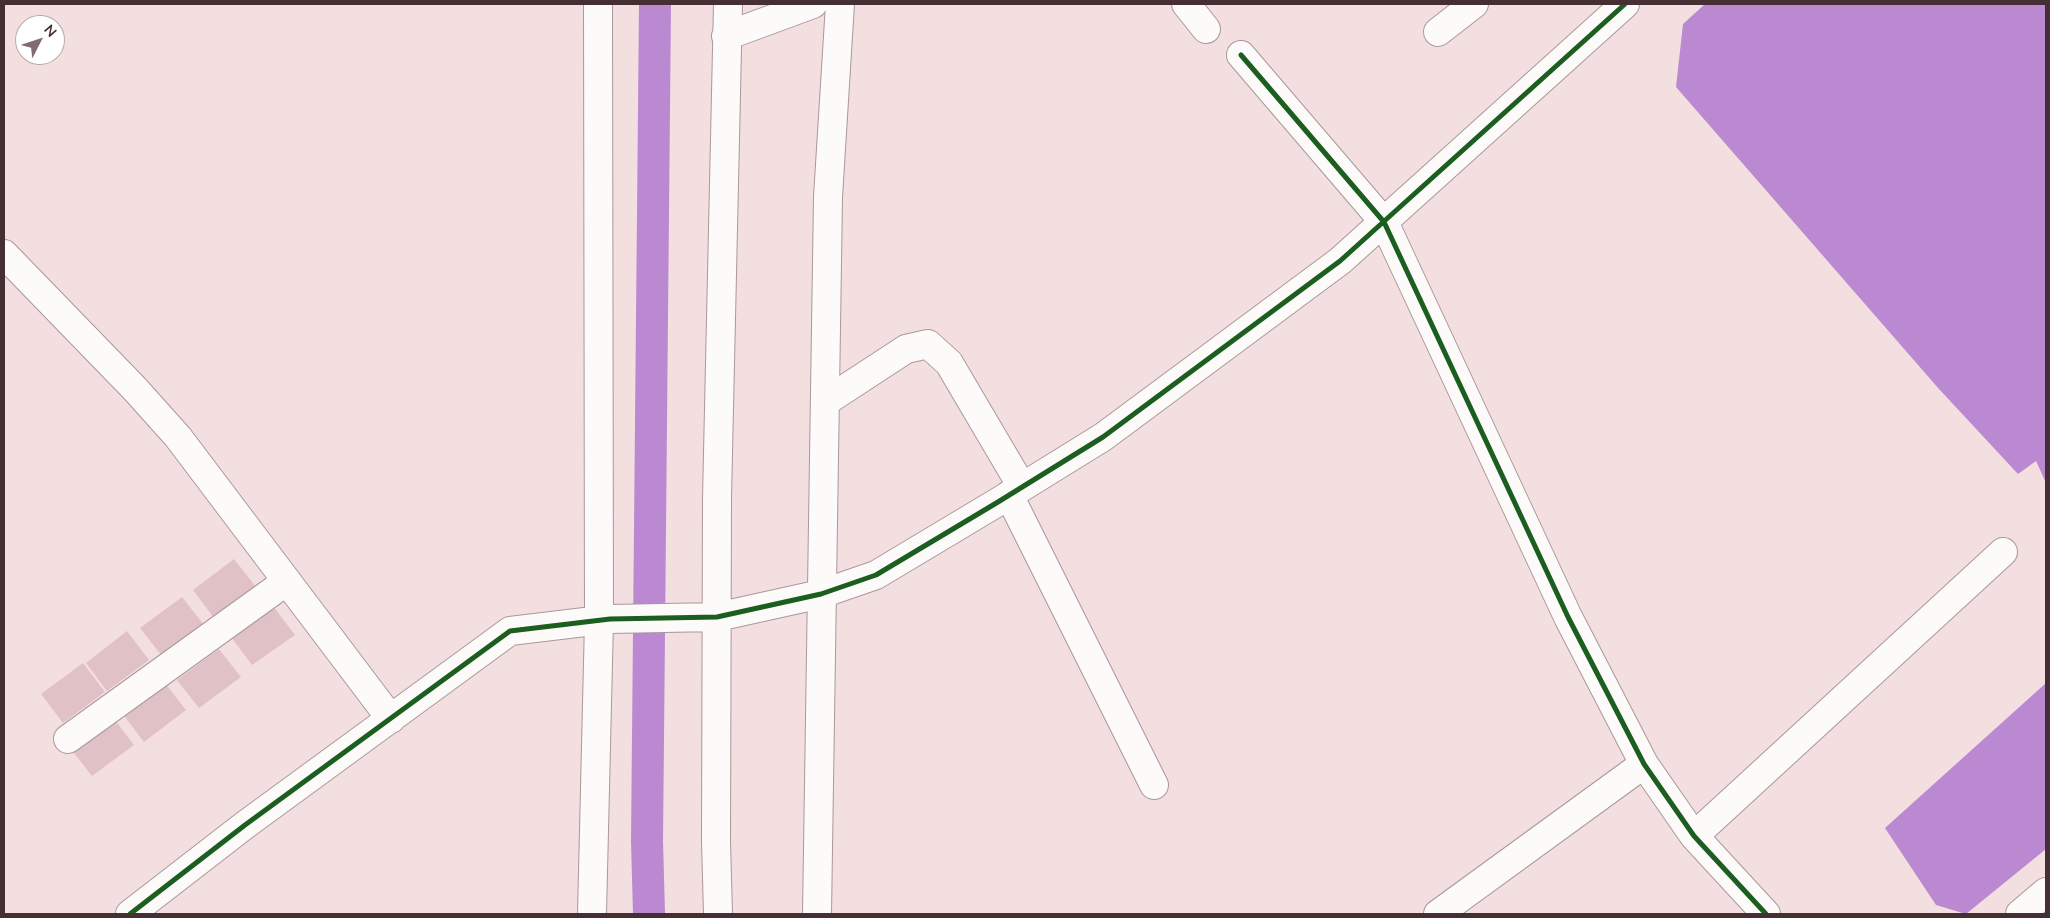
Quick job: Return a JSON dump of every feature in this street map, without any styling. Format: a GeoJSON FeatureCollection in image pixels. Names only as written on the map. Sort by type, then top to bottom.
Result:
{"type":"FeatureCollection","features":[{"type":"Feature","properties":{"kind":"street"},"geometry":{"type":"LineString","coordinates":[[592,914],[604,620],[598,4]]}},
{"type":"Feature","properties":{"kind":"street"},"geometry":{"type":"LineString","coordinates":[[718,914],[713,617],[728,4]]}},
{"type":"Feature","properties":{"kind":"street"},"geometry":{"type":"LineString","coordinates":[[726,36],[813,4]]}},
{"type":"Feature","properties":{"kind":"street"},"geometry":{"type":"LineString","coordinates":[[817,914],[828,197],[840,4]]}},
{"type":"Feature","properties":{"kind":"street"},"geometry":{"type":"LineString","coordinates":[[1186,4],[1206,29]]}},
{"type":"Feature","properties":{"kind":"street"},"geometry":{"type":"LineString","coordinates":[[1438,32],[1474,4]]}},
{"type":"Feature","properties":{"kind":"street"},"geometry":{"type":"LineString","coordinates":[[138,911],[245,825],[510,632],[604,620],[713,617],[822,594],[876,575],[1015,491],[1111,431],[1340,262],[1624,4]]}},
{"type":"Feature","properties":{"kind":"street"},"geometry":{"type":"LineString","coordinates":[[1241,56],[1384,222],[1568,618],[1644,764],[1694,836],[1766,914]]}},
{"type":"Feature","properties":{"kind":"street"},"geometry":{"type":"LineString","coordinates":[[4,254],[136,388],[178,437],[391,719]]}},
{"type":"Feature","properties":{"kind":"street"},"geometry":{"type":"LineString","coordinates":[[825,402],[906,349],[928,344],[949,363],[1015,491],[1154,785]]}},
{"type":"Feature","properties":{"kind":"street"},"geometry":{"type":"LineString","coordinates":[[1694,836],[2003,552]]}},
{"type":"Feature","properties":{"kind":"street"},"geometry":{"type":"LineString","coordinates":[[68,739],[287,581]]}},
{"type":"Feature","properties":{"kind":"street"},"geometry":{"type":"LineString","coordinates":[[1438,914],[1644,764]]}},
{"type":"Feature","properties":{"kind":"street"},"geometry":{"type":"LineString","coordinates":[[2020,914],[2046,892]]}},
{"type":"Feature","properties":{"kind":"shaded area"},"geometry":{"type":"Polygon","coordinates":[[[1705,4],[2046,4],[2046,483],[2036,461],[2018,474],[1939,389],[1676,87],[1683,24],[1705,4]]]}},
{"type":"Feature","properties":{"kind":"shaded area"},"geometry":{"type":"Polygon","coordinates":[[[2046,683],[2046,849],[1966,914],[1936,905],[1885,828],[2046,683]]]}},
{"type":"Feature","properties":{"kind":"building"},"geometry":{"type":"Polygon","coordinates":[[[234,559],[256,587],[214,618],[193,590],[234,559]]]}},
{"type":"Feature","properties":{"kind":"building"},"geometry":{"type":"Polygon","coordinates":[[[182,597],[204,625],[162,656],[140,628],[182,597]]]}},
{"type":"Feature","properties":{"kind":"building"},"geometry":{"type":"Polygon","coordinates":[[[273,606],[295,635],[252,665],[231,637],[273,606]]]}},
{"type":"Feature","properties":{"kind":"building"},"geometry":{"type":"Polygon","coordinates":[[[127,631],[149,660],[107,691],[86,663],[127,631]]]}},
{"type":"Feature","properties":{"kind":"building"},"geometry":{"type":"Polygon","coordinates":[[[219,649],[241,677],[199,708],[177,680],[219,649]]]}},
{"type":"Feature","properties":{"kind":"building"},"geometry":{"type":"Polygon","coordinates":[[[83,663],[105,692],[63,723],[41,694],[83,663]]]}},
{"type":"Feature","properties":{"kind":"building"},"geometry":{"type":"Polygon","coordinates":[[[164,682],[186,710],[144,742],[122,713],[164,682]]]}},
{"type":"Feature","properties":{"kind":"building"},"geometry":{"type":"Polygon","coordinates":[[[112,716],[134,745],[92,776],[70,748],[112,716]]]}},
{"type":"Feature","properties":{"kind":"waterway"},"geometry":{"type":"LineString","coordinates":[[649,914],[647,841],[655,4]]}},
{"type":"Feature","properties":{"kind":"cycle path"},"geometry":{"type":"LineString","coordinates":[[130,914],[245,825],[510,631],[610,619],[717,617],[821,594],[876,575],[998,502],[1103,437],[1340,261],[1625,4]]}},
{"type":"Feature","properties":{"kind":"cycle path"},"geometry":{"type":"LineString","coordinates":[[1241,55],[1384,222],[1568,617],[1644,764],[1694,836],[1766,914]]}}]}
